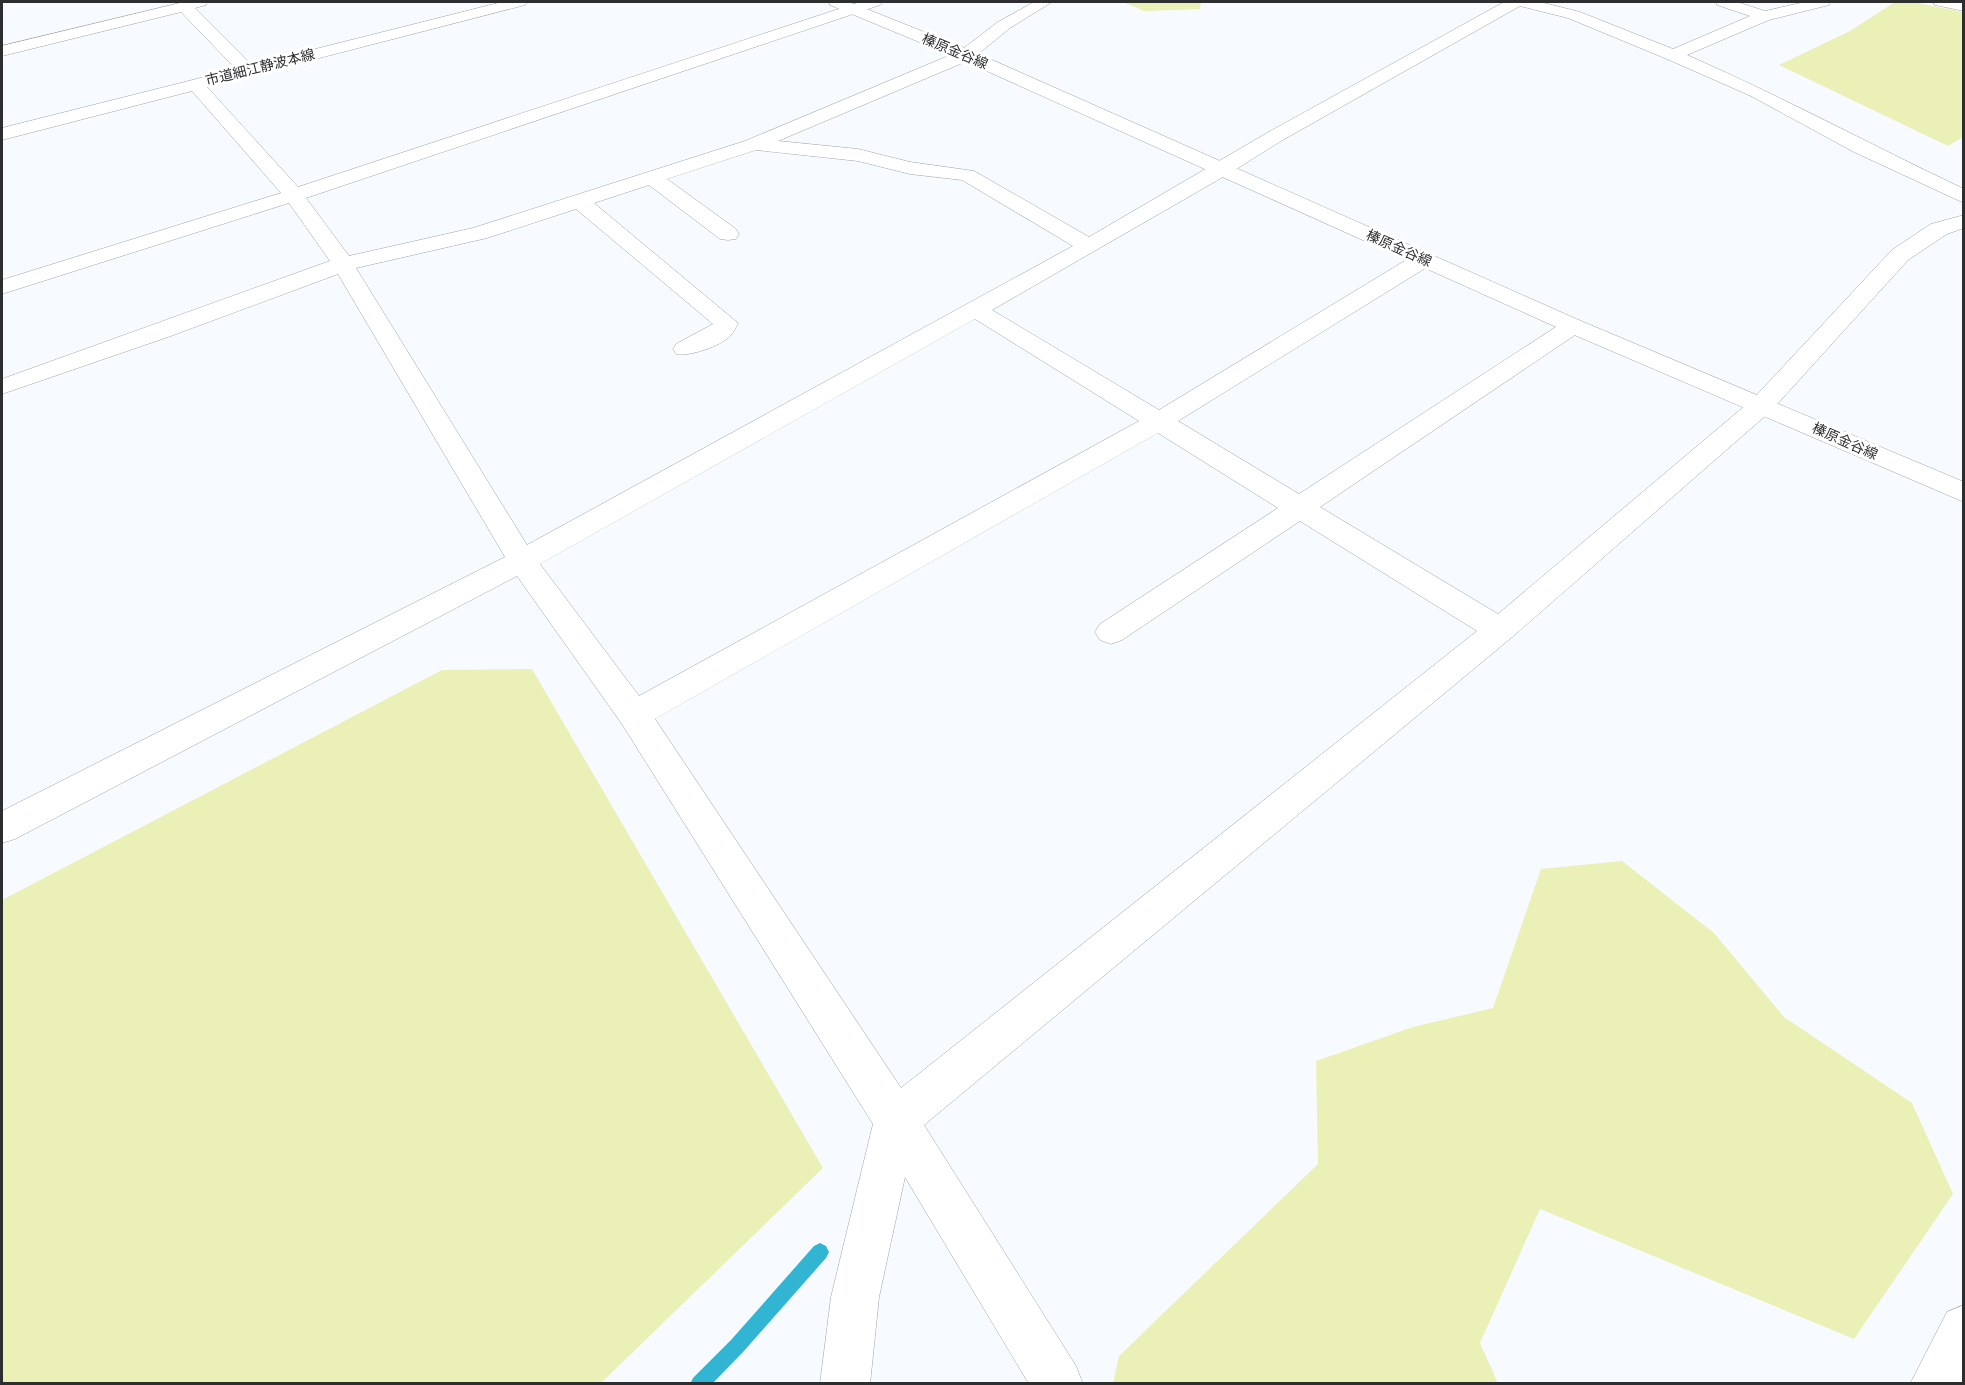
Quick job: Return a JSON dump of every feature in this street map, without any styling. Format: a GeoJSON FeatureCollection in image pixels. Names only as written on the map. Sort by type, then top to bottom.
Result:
{"type":"FeatureCollection","features":[{"type":"Feature","properties":{"kind":"street","name":"市道細江静波本線"},"geometry":{"type":"LineString","coordinates":[[2,134],[519,2]]}},
{"type":"Feature","properties":{"kind":"street"},"geometry":{"type":"LineString","coordinates":[[2,387],[160,332],[343,264],[479,233],[754,145],[966,55],[1004,25],[1044,2]]}},
{"type":"Feature","properties":{"kind":"street"},"geometry":{"type":"LineString","coordinates":[[2,828],[522,561],[1089,246],[1274,137],[1515,2]]}},
{"type":"Feature","properties":{"kind":"street"},"geometry":{"type":"LineString","coordinates":[[1523,2],[1574,15],[1673,55],[1756,92],[1861,148],[1964,197]]}},
{"type":"Feature","properties":{"kind":"street"},"geometry":{"type":"LineString","coordinates":[[1723,2],[1764,16]]}},
{"type":"Feature","properties":{"kind":"street"},"geometry":{"type":"LineString","coordinates":[[1673,55],[1764,16],[1823,2]]}},
{"type":"Feature","properties":{"kind":"street"},"geometry":{"type":"LineString","coordinates":[[1941,2],[1964,6]]}},
{"type":"Feature","properties":{"kind":"street"},"geometry":{"type":"LineString","coordinates":[[2,51],[193,4],[247,70]]}},
{"type":"Feature","properties":{"kind":"street"},"geometry":{"type":"LineString","coordinates":[[2,287],[294,195],[854,4]]}},
{"type":"Feature","properties":{"kind":"street","name":"榛原金谷線"},"geometry":{"type":"LineString","coordinates":[[854,4],[1573,326],[1964,493]]}},
{"type":"Feature","properties":{"kind":"street"},"geometry":{"type":"LineString","coordinates":[[195,84],[294,195],[343,264],[522,561],[634,715],[896,1120],[1058,1383]]}},
{"type":"Feature","properties":{"kind":"street"},"geometry":{"type":"LineString","coordinates":[[754,145],[858,155],[910,168],[968,175],[1089,246]]}},
{"type":"Feature","properties":{"kind":"street"},"geometry":{"type":"LineString","coordinates":[[652,177],[728,234]]}},
{"type":"Feature","properties":{"kind":"street"},"geometry":{"type":"LineString","coordinates":[[579,201],[726,323],[721,332],[685,349]]}},
{"type":"Feature","properties":{"kind":"street"},"geometry":{"type":"LineString","coordinates":[[845,1383],[855,1297],[896,1120],[1500,630],[1762,405],[1900,255],[1939,229],[1964,221]]}},
{"type":"Feature","properties":{"kind":"street"},"geometry":{"type":"LineString","coordinates":[[634,715],[1158,422],[1424,260]]}},
{"type":"Feature","properties":{"kind":"street"},"geometry":{"type":"LineString","coordinates":[[974,309],[1500,630]]}},
{"type":"Feature","properties":{"kind":"street"},"geometry":{"type":"LineString","coordinates":[[1111,632],[1573,326]]}},
{"type":"Feature","properties":{"kind":"street"},"geometry":{"type":"LineString","coordinates":[[1935,1383],[1964,1329]]}},
{"type":"Feature","properties":{"kind":"green space"},"geometry":{"type":"Polygon","coordinates":[[[1123,2],[1201,2],[1200,9],[1144,11],[1123,2]]]}},
{"type":"Feature","properties":{"kind":"green space"},"geometry":{"type":"Polygon","coordinates":[[[1895,2],[1913,2],[1963,12],[1963,137],[1948,146],[1779,65],[1850,31],[1895,2]]]}},
{"type":"Feature","properties":{"kind":"green space"},"geometry":{"type":"Polygon","coordinates":[[[532,669],[823,1168],[601,1383],[2,1383],[2,900],[442,670],[532,669]]]}},
{"type":"Feature","properties":{"kind":"green space"},"geometry":{"type":"Polygon","coordinates":[[[1622,861],[1714,933],[1784,1017],[1912,1103],[1953,1194],[1854,1339],[1540,1209],[1480,1343],[1498,1383],[1113,1383],[1119,1356],[1318,1164],[1316,1061],[1413,1027],[1493,1008],[1541,869],[1622,861]]]}},
{"type":"Feature","properties":{"kind":"waterway"},"geometry":{"type":"LineString","coordinates":[[699,1384],[737,1346],[820,1252]]}}]}
